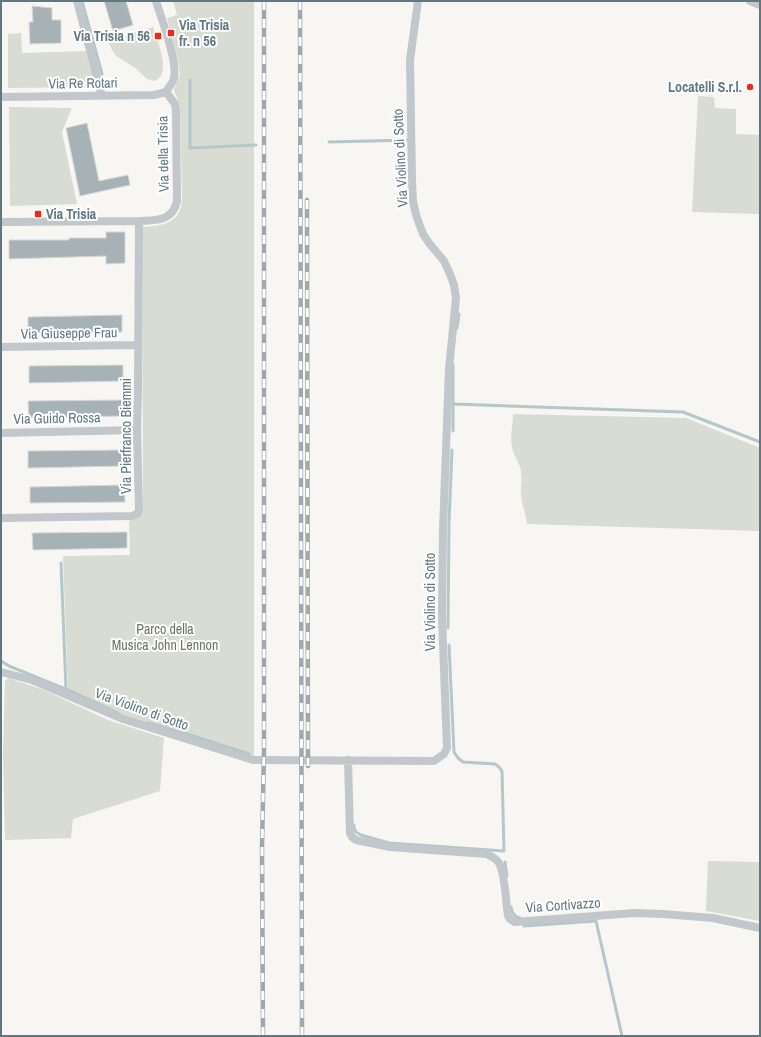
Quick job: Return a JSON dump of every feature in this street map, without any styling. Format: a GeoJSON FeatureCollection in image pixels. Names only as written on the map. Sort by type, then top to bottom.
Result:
{"type":"FeatureCollection","features":[{"type":"Feature","properties":{"kind":"street"},"geometry":{"type":"LineString","coordinates":[[76,1],[102,96]]}},
{"type":"Feature","properties":{"kind":"street"},"geometry":{"type":"LineString","coordinates":[[156,1],[174,58],[175,74],[173,81],[166,92]]}},
{"type":"Feature","properties":{"kind":"street","name":"Via Violino di Sotto"},"geometry":{"type":"LineString","coordinates":[[1,672],[32,680],[123,719],[253,760],[434,761],[444,754],[447,748],[442,631],[443,530],[449,369],[456,298],[454,285],[450,274],[444,261],[423,234],[413,202],[410,60],[418,1]]}},
{"type":"Feature","properties":{"kind":"street"},"geometry":{"type":"LineString","coordinates":[[750,1],[760,5]]}},
{"type":"Feature","properties":{"kind":"street","name":"Via Re Rotari"},"geometry":{"type":"LineString","coordinates":[[1,97],[154,95],[166,92]]}},
{"type":"Feature","properties":{"kind":"street","name":"Via della Trisia"},"geometry":{"type":"LineString","coordinates":[[1,222],[139,221],[166,218],[175,208],[177,201],[176,110],[175,104],[166,92]]}},
{"type":"Feature","properties":{"kind":"street","name":"Via Pierfranco Biemmi"},"geometry":{"type":"LineString","coordinates":[[1,518],[132,516],[139,510],[137,430],[139,221]]}},
{"type":"Feature","properties":{"kind":"street","name":"Via Giuseppe Frau"},"geometry":{"type":"LineString","coordinates":[[1,347],[138,345]]}},
{"type":"Feature","properties":{"kind":"street","name":"Via Guido Rossa"},"geometry":{"type":"LineString","coordinates":[[1,433],[137,430]]}},
{"type":"Feature","properties":{"kind":"street","name":"Via Cortivazzo"},"geometry":{"type":"LineString","coordinates":[[348,760],[350,833],[352,837],[356,840],[390,847],[486,854],[492,856],[498,862],[501,870],[508,916],[515,922],[634,913],[714,918],[760,928]]}},
{"type":"Feature","properties":{"kind":"green space","name":"Parco della Musica John Lennon"},"geometry":{"type":"Polygon","coordinates":[[[173,1],[254,1],[254,757],[127,718],[68,692],[63,556],[130,555],[129,521],[139,516],[143,508],[142,227],[157,226],[170,222],[178,213],[182,198],[180,106],[174,90],[180,74],[167,18],[177,15],[173,1]]]}},
{"type":"Feature","properties":{"kind":"green space"},"geometry":{"type":"Polygon","coordinates":[[[153,27],[160,48],[163,65],[160,77],[154,81],[147,79],[134,67],[116,56],[108,41],[153,27]]]}},
{"type":"Feature","properties":{"kind":"green space"},"geometry":{"type":"Polygon","coordinates":[[[21,33],[22,53],[87,51],[95,87],[8,88],[8,34],[21,33]]]}},
{"type":"Feature","properties":{"kind":"green space"},"geometry":{"type":"Polygon","coordinates":[[[698,96],[714,97],[715,108],[736,109],[736,134],[760,135],[760,214],[692,212],[698,96]]]}},
{"type":"Feature","properties":{"kind":"green space"},"geometry":{"type":"Polygon","coordinates":[[[9,107],[72,108],[62,132],[77,204],[10,206],[9,107]]]}},
{"type":"Feature","properties":{"kind":"green space"},"geometry":{"type":"Polygon","coordinates":[[[513,414],[686,418],[760,448],[760,531],[527,524],[521,497],[521,471],[512,447],[511,437],[513,414]]]}},
{"type":"Feature","properties":{"kind":"green space"},"geometry":{"type":"Polygon","coordinates":[[[8,678],[44,690],[108,720],[164,738],[160,791],[73,819],[71,838],[5,840],[3,753],[5,681],[8,678]]]}},
{"type":"Feature","properties":{"kind":"green space"},"geometry":{"type":"Polygon","coordinates":[[[708,861],[760,862],[760,921],[706,911],[708,861]]]}},
{"type":"Feature","properties":{"kind":"building"},"geometry":{"type":"Polygon","coordinates":[[[104,1],[126,1],[133,25],[113,31],[104,1]]]}},
{"type":"Feature","properties":{"kind":"building"},"geometry":{"type":"Polygon","coordinates":[[[32,6],[52,8],[52,20],[61,20],[61,43],[30,44],[29,22],[33,22],[32,6]]]}},
{"type":"Feature","properties":{"kind":"building"},"geometry":{"type":"Polygon","coordinates":[[[87,123],[99,181],[128,175],[130,185],[80,196],[66,128],[87,123]]]}},
{"type":"Feature","properties":{"kind":"building"},"geometry":{"type":"Polygon","coordinates":[[[106,232],[125,232],[125,263],[106,264],[106,256],[9,259],[9,240],[69,240],[69,238],[106,238],[106,232]]]}},
{"type":"Feature","properties":{"kind":"building"},"geometry":{"type":"Polygon","coordinates":[[[122,315],[122,332],[28,333],[28,317],[122,315]]]}},
{"type":"Feature","properties":{"kind":"building"},"geometry":{"type":"Polygon","coordinates":[[[123,365],[123,381],[29,383],[29,366],[123,365]]]}},
{"type":"Feature","properties":{"kind":"building"},"geometry":{"type":"Polygon","coordinates":[[[123,400],[123,416],[29,418],[28,401],[123,400]]]}},
{"type":"Feature","properties":{"kind":"building"},"geometry":{"type":"Polygon","coordinates":[[[122,450],[123,466],[28,468],[28,451],[122,450]]]}},
{"type":"Feature","properties":{"kind":"building"},"geometry":{"type":"Polygon","coordinates":[[[124,485],[125,502],[30,503],[30,487],[124,485]]]}},
{"type":"Feature","properties":{"kind":"building"},"geometry":{"type":"Polygon","coordinates":[[[127,532],[127,548],[33,550],[32,533],[127,532]]]}},
{"type":"Feature","properties":{"kind":"waterway"},"geometry":{"type":"LineString","coordinates":[[82,1],[102,74]]}},
{"type":"Feature","properties":{"kind":"waterway"},"geometry":{"type":"LineString","coordinates":[[190,80],[190,148],[256,145]]}},
{"type":"Feature","properties":{"kind":"waterway"},"geometry":{"type":"LineString","coordinates":[[329,142],[410,140]]}},
{"type":"Feature","properties":{"kind":"waterway"},"geometry":{"type":"LineString","coordinates":[[457,328],[459,314]]}},
{"type":"Feature","properties":{"kind":"waterway"},"geometry":{"type":"LineString","coordinates":[[453,365],[453,431]]}},
{"type":"Feature","properties":{"kind":"waterway"},"geometry":{"type":"LineString","coordinates":[[453,404],[683,412],[760,442]]}},
{"type":"Feature","properties":{"kind":"waterway"},"geometry":{"type":"LineString","coordinates":[[448,628],[449,523],[452,450]]}},
{"type":"Feature","properties":{"kind":"waterway"},"geometry":{"type":"LineString","coordinates":[[61,563],[66,689]]}},
{"type":"Feature","properties":{"kind":"waterway"},"geometry":{"type":"LineString","coordinates":[[354,825],[356,832],[361,835],[389,843],[504,851],[502,771],[495,764],[463,762],[454,752],[449,645]]}},
{"type":"Feature","properties":{"kind":"waterway"},"geometry":{"type":"LineString","coordinates":[[1,661],[9,666],[75,693],[118,713]]}},
{"type":"Feature","properties":{"kind":"waterway"},"geometry":{"type":"LineString","coordinates":[[148,723],[249,754]]}},
{"type":"Feature","properties":{"kind":"waterway"},"geometry":{"type":"LineString","coordinates":[[505,862],[507,876]]}},
{"type":"Feature","properties":{"kind":"waterway"},"geometry":{"type":"LineString","coordinates":[[511,907],[516,917],[520,918]]}},
{"type":"Feature","properties":{"kind":"waterway"},"geometry":{"type":"LineString","coordinates":[[524,926],[596,921],[622,1036]]}},
{"type":"Feature","properties":{"kind":"railway"},"geometry":{"type":"LineString","coordinates":[[263,1036],[264,1]]}},
{"type":"Feature","properties":{"kind":"railway"},"geometry":{"type":"LineString","coordinates":[[300,1],[302,1036]]}},
{"type":"Feature","properties":{"kind":"railway"},"geometry":{"type":"LineString","coordinates":[[307,200],[308,766]]}},
{"type":"Feature","properties":{"kind":"place","name":"Via Trisia fr. n 56"},"geometry":{"type":"Point","coordinates":[171,33]}},
{"type":"Feature","properties":{"kind":"place","name":"Via Trisia n 56"},"geometry":{"type":"Point","coordinates":[158,36]}},
{"type":"Feature","properties":{"kind":"place","name":"Locatelli S.r.l."},"geometry":{"type":"Point","coordinates":[750,87]}},
{"type":"Feature","properties":{"kind":"place","name":"Via Trisia"},"geometry":{"type":"Point","coordinates":[38,214]}}]}
